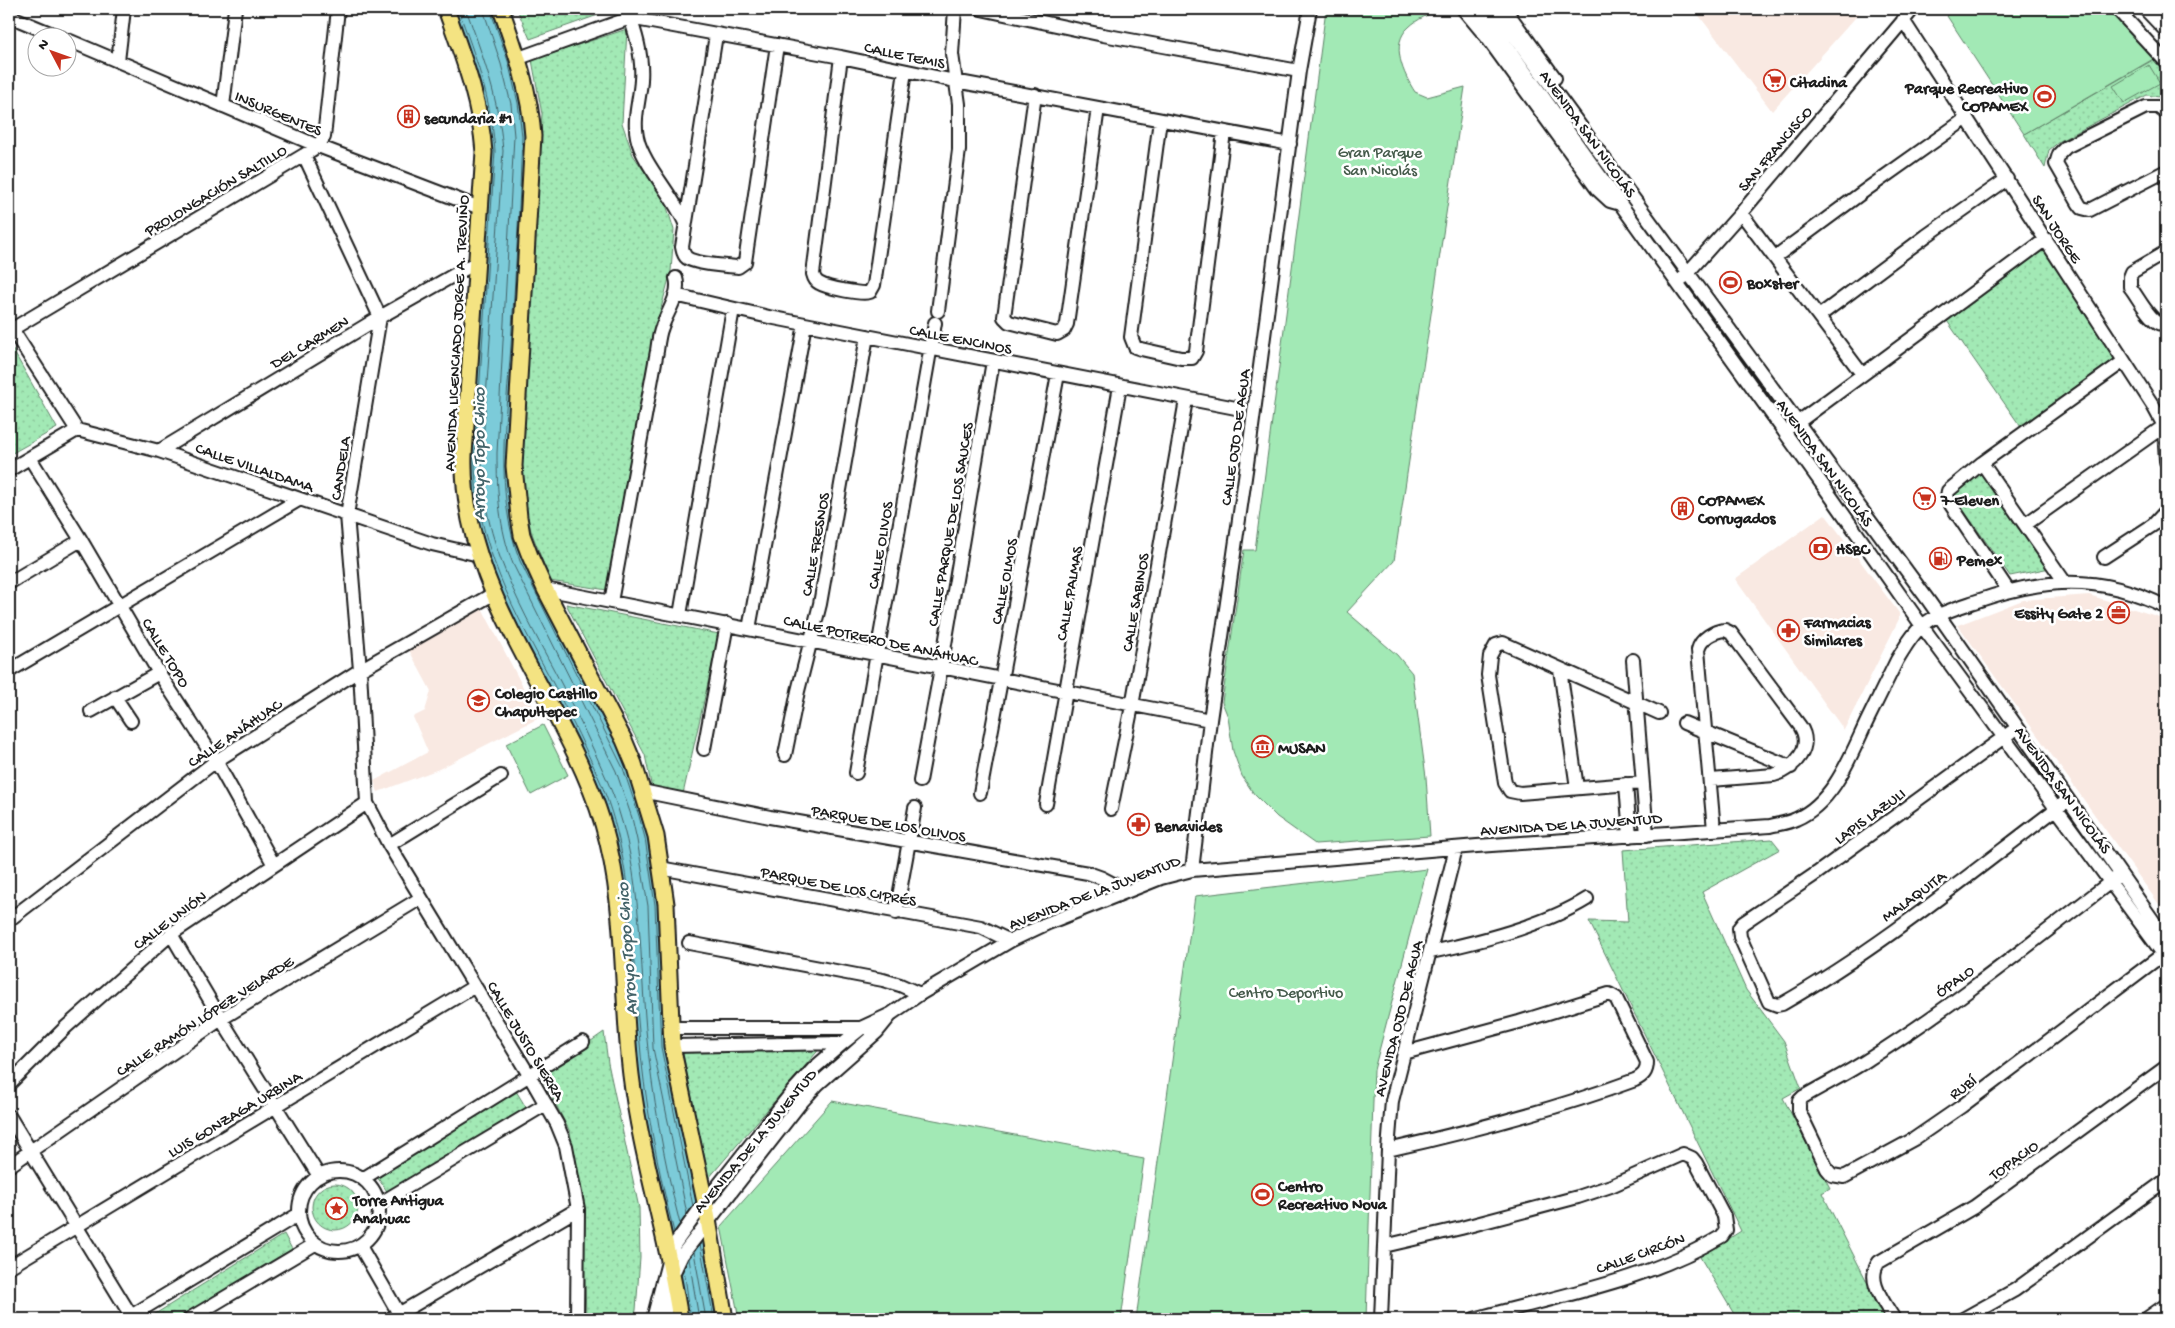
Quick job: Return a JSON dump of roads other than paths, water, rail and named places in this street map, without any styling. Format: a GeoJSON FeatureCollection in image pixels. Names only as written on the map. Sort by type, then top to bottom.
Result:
{"type":"FeatureCollection","features":[{"type":"Feature","properties":{"kind":"main road","name":"AVENIDA LICENCIADO JORGE A. TREVIÑO"},"geometry":{"type":"LineString","coordinates":[[446,9],[472,81],[482,127],[484,152],[464,467],[471,526],[493,594],[573,748],[591,788],[612,857],[620,919],[631,1077],[675,1252],[673,1274],[680,1319]]}},
{"type":"Feature","properties":{"kind":"main road"},"geometry":{"type":"LineString","coordinates":[[501,9],[519,58],[529,101],[533,136],[515,477],[522,535],[545,589],[624,740],[656,836],[666,904],[672,1046],[702,1216],[725,1319]]}},
{"type":"Feature","properties":{"kind":"street"},"geometry":{"type":"LineString","coordinates":[[118,61],[124,9]]}},
{"type":"Feature","properties":{"kind":"street"},"geometry":{"type":"LineString","coordinates":[[223,106],[235,9]]}},
{"type":"Feature","properties":{"kind":"street"},"geometry":{"type":"LineString","coordinates":[[318,146],[324,137],[338,9]]}},
{"type":"Feature","properties":{"kind":"street","name":"CALLE OLIVOS"},"geometry":{"type":"LineString","coordinates":[[856,773],[937,317],[959,150],[959,104],[952,54],[955,9]]}},
{"type":"Feature","properties":{"kind":"street"},"geometry":{"type":"LineString","coordinates":[[980,9],[1103,36],[1299,71]]}},
{"type":"Feature","properties":{"kind":"street","name":"CALLE OJO DE AGUA"},"geometry":{"type":"LineString","coordinates":[[1192,870],[1210,720],[1242,498],[1299,71],[1310,9]]}},
{"type":"Feature","properties":{"kind":"street"},"geometry":{"type":"LineString","coordinates":[[1463,9],[1488,39],[1597,189],[1610,201],[1620,204]]}},
{"type":"Feature","properties":{"kind":"street","name":"AVENIDA SAN NICOLÁS"},"geometry":{"type":"LineString","coordinates":[[1476,9],[1603,170],[1630,195],[1798,422],[2018,727],[2068,800],[2165,955]]}},
{"type":"Feature","properties":{"kind":"street","name":"AVENIDA SAN NICOLÁS"},"geometry":{"type":"LineString","coordinates":[[1491,9],[1521,45],[1603,170],[1620,204],[1922,626],[2057,808],[2166,939]]}},
{"type":"Feature","properties":{"kind":"street"},"geometry":{"type":"LineString","coordinates":[[1505,9],[1620,170],[1628,184],[1630,195]]}},
{"type":"Feature","properties":{"kind":"street","name":"SAN FRANCISCO"},"geometry":{"type":"LineString","coordinates":[[1678,283],[1741,213],[1913,9]]}},
{"type":"Feature","properties":{"kind":"street"},"geometry":{"type":"LineString","coordinates":[[2117,9],[2166,62]]}},
{"type":"Feature","properties":{"kind":"street"},"geometry":{"type":"LineString","coordinates":[[2128,9],[2166,49]]}},
{"type":"Feature","properties":{"kind":"street"},"geometry":{"type":"LineString","coordinates":[[2145,9],[2166,32]]}},
{"type":"Feature","properties":{"kind":"street"},"geometry":{"type":"LineString","coordinates":[[519,58],[629,13],[641,60],[636,128],[638,140],[643,152],[675,202],[685,224]]}},
{"type":"Feature","properties":{"kind":"street","name":"CALLE TEMIS"},"geometry":{"type":"LineString","coordinates":[[629,13],[716,35],[841,57],[955,81],[1290,144]]}},
{"type":"Feature","properties":{"kind":"street"},"geometry":{"type":"LineString","coordinates":[[9,16],[38,28]]}},
{"type":"Feature","properties":{"kind":"street","name":"SAN JORGE"},"geometry":{"type":"LineString","coordinates":[[1903,20],[2152,404],[2164,426],[2166,461]]}},
{"type":"Feature","properties":{"kind":"street"},"geometry":{"type":"LineString","coordinates":[[716,35],[682,247],[684,254],[689,259],[713,264],[738,267],[743,265],[758,183],[777,45]]}},
{"type":"Feature","properties":{"kind":"street","name":"INSURGENTES"},"geometry":{"type":"LineString","coordinates":[[78,44],[318,146],[480,208]]}},
{"type":"Feature","properties":{"kind":"street"},"geometry":{"type":"LineString","coordinates":[[841,57],[812,268],[814,278],[821,284],[863,293],[870,292],[874,285],[905,71]]}},
{"type":"Feature","properties":{"kind":"street"},"geometry":{"type":"LineString","coordinates":[[1035,95],[1004,316],[1009,322],[1057,334],[1064,330],[1079,244],[1098,108]]}},
{"type":"Feature","properties":{"kind":"street"},"geometry":{"type":"LineString","coordinates":[[2166,112],[2153,106],[2146,107],[2066,147],[2057,159],[2057,170],[2079,204],[2086,210],[2095,209],[2166,171]]}},
{"type":"Feature","properties":{"kind":"street"},"geometry":{"type":"LineString","coordinates":[[1775,257],[1867,188],[1967,118]]}},
{"type":"Feature","properties":{"kind":"street"},"geometry":{"type":"LineString","coordinates":[[1160,120],[1131,338],[1135,347],[1181,358],[1192,358],[1196,351],[1224,132]]}},
{"type":"Feature","properties":{"kind":"street","name":"PROLONGACIÓN SALTILLO"},"geometry":{"type":"LineString","coordinates":[[10,330],[318,146]]}},
{"type":"Feature","properties":{"kind":"street"},"geometry":{"type":"LineString","coordinates":[[304,155],[380,317]]}},
{"type":"Feature","properties":{"kind":"street"},"geometry":{"type":"LineString","coordinates":[[1819,316],[1926,236],[2007,179]]}},
{"type":"Feature","properties":{"kind":"street"},"geometry":{"type":"LineString","coordinates":[[1741,213],[1862,374]]}},
{"type":"Feature","properties":{"kind":"street"},"geometry":{"type":"LineString","coordinates":[[1785,432],[2046,239]]}},
{"type":"Feature","properties":{"kind":"street"},"geometry":{"type":"LineString","coordinates":[[2166,252],[2132,272],[2129,282],[2130,287],[2154,321],[2166,325]]}},
{"type":"Feature","properties":{"kind":"street","name":"DEL CARMEN"},"geometry":{"type":"LineString","coordinates":[[159,451],[380,317],[477,262]]}},
{"type":"Feature","properties":{"kind":"street"},"geometry":{"type":"LineString","coordinates":[[611,602],[661,329],[675,295],[678,283],[676,278]]}},
{"type":"Feature","properties":{"kind":"street","name":"CALLE ENCINOS"},"geometry":{"type":"LineString","coordinates":[[675,295],[805,324],[1186,400],[1241,409]]}},
{"type":"Feature","properties":{"kind":"street"},"geometry":{"type":"LineString","coordinates":[[680,615],[733,309]]}},
{"type":"Feature","properties":{"kind":"street","name":"CANDELA"},"geometry":{"type":"LineString","coordinates":[[367,803],[360,670],[347,515],[380,317]]}},
{"type":"Feature","properties":{"kind":"street"},"geometry":{"type":"LineString","coordinates":[[749,628],[805,324]]}},
{"type":"Feature","properties":{"kind":"street"},"geometry":{"type":"LineString","coordinates":[[9,470],[77,430],[10,330]]}},
{"type":"Feature","properties":{"kind":"street","name":"CALLE FRESNOS"},"geometry":{"type":"LineString","coordinates":[[785,756],[798,691],[820,604],[867,336]]}},
{"type":"Feature","properties":{"kind":"street","name":"CALLE PARQUE DE LOS SAUCES"},"geometry":{"type":"LineString","coordinates":[[920,781],[993,361]]}},
{"type":"Feature","properties":{"kind":"street"},"geometry":{"type":"LineString","coordinates":[[2008,590],[1948,500],[1948,491],[1982,463],[2124,361]]}},
{"type":"Feature","properties":{"kind":"street","name":"CALLE OLMOS"},"geometry":{"type":"LineString","coordinates":[[980,793],[1058,374]]}},
{"type":"Feature","properties":{"kind":"street","name":"CALLE PALMAS"},"geometry":{"type":"LineString","coordinates":[[1046,804],[1120,386]]}},
{"type":"Feature","properties":{"kind":"street","name":"CALLE SABINOS"},"geometry":{"type":"LineString","coordinates":[[1111,809],[1132,706],[1186,400]]}},
{"type":"Feature","properties":{"kind":"street"},"geometry":{"type":"LineString","coordinates":[[2026,524],[2164,426]]}},
{"type":"Feature","properties":{"kind":"street","name":"CALLE VILLALDAMA"},"geometry":{"type":"LineString","coordinates":[[77,430],[159,451],[432,544],[479,555]]}},
{"type":"Feature","properties":{"kind":"street","name":"CALLE TOPO"},"geometry":{"type":"LineString","coordinates":[[30,458],[82,540],[159,673],[216,762],[274,864]]}},
{"type":"Feature","properties":{"kind":"street"},"geometry":{"type":"LineString","coordinates":[[1982,463],[2064,581]]}},
{"type":"Feature","properties":{"kind":"street"},"geometry":{"type":"LineString","coordinates":[[9,671],[300,499]]}},
{"type":"Feature","properties":{"kind":"street"},"geometry":{"type":"LineString","coordinates":[[2104,557],[2153,525],[2166,511]]}},
{"type":"Feature","properties":{"kind":"street"},"geometry":{"type":"LineString","coordinates":[[9,583],[82,540]]}},
{"type":"Feature","properties":{"kind":"street","name":"AVENIDA DE LA JUVENTUD"},"geometry":{"type":"LineString","coordinates":[[675,1252],[793,1091],[814,1068],[863,1027],[891,1014],[920,994],[1010,941],[1048,923],[1175,874],[1192,870],[1784,823],[1796,819],[1819,802],[1831,789],[1844,770],[1897,660],[1914,634],[1922,626],[1939,616],[2008,590],[2064,581],[2089,583],[2130,592],[2166,607]]}},
{"type":"Feature","properties":{"kind":"street","name":"CALLE POTRERO DE ANÁHUAC"},"geometry":{"type":"LineString","coordinates":[[545,589],[1210,720]]}},
{"type":"Feature","properties":{"kind":"street","name":"CALLE ANÁHUAC"},"geometry":{"type":"LineString","coordinates":[[9,920],[216,762],[360,670],[493,594]]}},
{"type":"Feature","properties":{"kind":"street"},"geometry":{"type":"LineString","coordinates":[[704,749],[727,624]]}},
{"type":"Feature","properties":{"kind":"street"},"geometry":{"type":"LineString","coordinates":[[1711,780],[1774,774],[1791,767],[1801,754],[1805,743],[1803,731],[1730,633],[1725,630],[1706,637],[1699,644],[1698,650],[1707,733],[1714,830]]}},
{"type":"Feature","properties":{"kind":"street"},"geometry":{"type":"LineString","coordinates":[[1642,783],[1520,793],[1510,791],[1505,783],[1488,675],[1490,656],[1496,645],[1503,643],[1660,713]]}},
{"type":"Feature","properties":{"kind":"street"},"geometry":{"type":"LineString","coordinates":[[1632,660],[1647,834]]}},
{"type":"Feature","properties":{"kind":"street"},"geometry":{"type":"LineString","coordinates":[[1560,669],[1577,788]]}},
{"type":"Feature","properties":{"kind":"street"},"geometry":{"type":"LineString","coordinates":[[91,711],[159,673]]}},
{"type":"Feature","properties":{"kind":"street"},"geometry":{"type":"LineString","coordinates":[[115,697],[131,721]]}},
{"type":"Feature","properties":{"kind":"street"},"geometry":{"type":"LineString","coordinates":[[1684,723],[1791,767]]}},
{"type":"Feature","properties":{"kind":"street","name":"LAPIS LAZULI"},"geometry":{"type":"LineString","coordinates":[[1772,1005],[1766,998],[1740,937],[1740,928],[1748,919],[1817,873],[2018,727]]}},
{"type":"Feature","properties":{"kind":"street"},"geometry":{"type":"LineString","coordinates":[[389,845],[501,776]]}},
{"type":"Feature","properties":{"kind":"street"},"geometry":{"type":"LineString","coordinates":[[1626,784],[1630,836]]}},
{"type":"Feature","properties":{"kind":"street","name":"PARQUE DE LOS OLIVOS"},"geometry":{"type":"LineString","coordinates":[[642,791],[770,817],[1088,873],[1102,878],[1127,892]]}},
{"type":"Feature","properties":{"kind":"street","name":"MALAQUITA"},"geometry":{"type":"LineString","coordinates":[[1772,1005],[1782,1004],[1807,990],[1860,955],[2068,800]]}},
{"type":"Feature","properties":{"kind":"street","name":"CALLE JUSTO SIERRA"},"geometry":{"type":"LineString","coordinates":[[367,803],[420,898],[546,1104],[566,1146],[578,1209],[577,1319]]}},
{"type":"Feature","properties":{"kind":"street","name":"CALLE UNIÓN"},"geometry":{"type":"LineString","coordinates":[[9,1084],[66,1027],[171,934],[367,803]]}},
{"type":"Feature","properties":{"kind":"street"},"geometry":{"type":"LineString","coordinates":[[896,912],[915,808]]}},
{"type":"Feature","properties":{"kind":"street","name":"AVENIDA OJO DE AGUA"},"geometry":{"type":"LineString","coordinates":[[1381,1319],[1388,1150],[1392,1101],[1456,848]]}},
{"type":"Feature","properties":{"kind":"street","name":"PARQUE DE LOS CIPRÉS"},"geometry":{"type":"LineString","coordinates":[[660,868],[981,927],[1010,941]]}},
{"type":"Feature","properties":{"kind":"street","name":"ÓPALO"},"geometry":{"type":"LineString","coordinates":[[1799,1101],[1869,1060],[1980,982],[2116,878]]}},
{"type":"Feature","properties":{"kind":"street","name":"CALLE RAMÓN LÓPEZ VELARDE"},"geometry":{"type":"LineString","coordinates":[[9,1166],[221,1019],[420,898]]}},
{"type":"Feature","properties":{"kind":"street"},"geometry":{"type":"LineString","coordinates":[[1431,952],[1494,937],[1540,920],[1587,899]]}},
{"type":"Feature","properties":{"kind":"street"},"geometry":{"type":"LineString","coordinates":[[171,934],[318,1176]]}},
{"type":"Feature","properties":{"kind":"street"},"geometry":{"type":"LineString","coordinates":[[689,943],[882,980],[900,985],[920,994]]}},
{"type":"Feature","properties":{"kind":"street","name":"RUBÍ"},"geometry":{"type":"LineString","coordinates":[[1799,1101],[1799,1111],[1826,1169],[1832,1175],[1844,1176],[1914,1139],[1962,1106],[2165,955]]}},
{"type":"Feature","properties":{"kind":"street","name":"LUIS GONZAGA URBINA"},"geometry":{"type":"LineString","coordinates":[[9,1267],[475,986]]}},
{"type":"Feature","properties":{"kind":"street"},"geometry":{"type":"LineString","coordinates":[[1388,1150],[1458,1134],[1590,1097],[1634,1080],[1647,1069],[1647,1062],[1616,998],[1609,994],[1519,1022],[1404,1053]]}},
{"type":"Feature","properties":{"kind":"street","name":"AVENIDA DE LA JUVENTUD"},"geometry":{"type":"LineString","coordinates":[[702,1216],[818,1084],[877,1032],[891,1014]]}},
{"type":"Feature","properties":{"kind":"street"},"geometry":{"type":"LineString","coordinates":[[670,1028],[863,1027],[877,1032]]}},
{"type":"Feature","properties":{"kind":"street"},"geometry":{"type":"LineString","coordinates":[[364,1178],[583,1042]]}},
{"type":"Feature","properties":{"kind":"street"},"geometry":{"type":"LineString","coordinates":[[672,1046],[843,1043]]}},
{"type":"Feature","properties":{"kind":"street","name":"TOPACIO"},"geometry":{"type":"LineString","coordinates":[[1894,1319],[1874,1282],[1872,1274],[1874,1268],[1886,1257],[1974,1207],[2166,1067]]}},
{"type":"Feature","properties":{"kind":"street"},"geometry":{"type":"LineString","coordinates":[[379,1204],[546,1104]]}},
{"type":"Feature","properties":{"kind":"street"},"geometry":{"type":"LineString","coordinates":[[9,1116],[130,1318],[299,1214]]}},
{"type":"Feature","properties":{"kind":"street","name":"CALLE CIRCÓN"},"geometry":{"type":"LineString","coordinates":[[1384,1246],[1462,1228],[1578,1196],[1620,1182],[1683,1154],[1696,1162],[1724,1216],[1726,1230],[1722,1236],[1668,1263],[1637,1274],[1474,1319]]}},
{"type":"Feature","properties":{"kind":"street"},"geometry":{"type":"LineString","coordinates":[[342,1170],[364,1178],[374,1190],[379,1204],[376,1228],[369,1238],[360,1246],[349,1250],[337,1251],[315,1244],[304,1231],[299,1214],[303,1192],[318,1176],[330,1171],[342,1170]]}},
{"type":"Feature","properties":{"kind":"street"},"geometry":{"type":"LineString","coordinates":[[1963,1319],[2015,1290],[2166,1180]]}},
{"type":"Feature","properties":{"kind":"street"},"geometry":{"type":"LineString","coordinates":[[360,1246],[397,1318],[578,1209]]}},
{"type":"Feature","properties":{"kind":"street"},"geometry":{"type":"LineString","coordinates":[[188,1319],[315,1244]]}},
{"type":"Feature","properties":{"kind":"street"},"geometry":{"type":"LineString","coordinates":[[653,1319],[675,1252]]}},
{"type":"Feature","properties":{"kind":"street"},"geometry":{"type":"LineString","coordinates":[[664,1319],[673,1274]]}},
{"type":"Feature","properties":{"kind":"street"},"geometry":{"type":"LineString","coordinates":[[2146,1319],[2166,1305]]}},
{"type":"Feature","properties":{"kind":"water","name":"Arroyo Topo Chico"},"geometry":{"type":"Polygon","coordinates":[[[446,9],[501,9],[529,101],[519,517],[606,705],[656,836],[670,1028],[725,1319],[680,1319],[653,1196],[602,823],[516,639],[467,500],[484,152],[446,9]]]}},
{"type":"Feature","properties":{"kind":"place","name":"Citadina"},"geometry":{"type":"Point","coordinates":[1774,81]}},
{"type":"Feature","properties":{"kind":"place","name":"Parque Recreativo COPAMEX"},"geometry":{"type":"Point","coordinates":[2044,96]}},
{"type":"Feature","properties":{"kind":"place","name":"secundaria #1"},"geometry":{"type":"Point","coordinates":[408,117]}},
{"type":"Feature","properties":{"kind":"place","name":"Boxster"},"geometry":{"type":"Point","coordinates":[1731,282]}},
{"type":"Feature","properties":{"kind":"place","name":"7-Eleven"},"geometry":{"type":"Point","coordinates":[1925,499]}},
{"type":"Feature","properties":{"kind":"place","name":"COPAMEX Corrugados"},"geometry":{"type":"Point","coordinates":[1682,508]}},
{"type":"Feature","properties":{"kind":"place","name":"HSBC"},"geometry":{"type":"Point","coordinates":[1820,548]}},
{"type":"Feature","properties":{"kind":"place","name":"Pemex"},"geometry":{"type":"Point","coordinates":[1941,559]}},
{"type":"Feature","properties":{"kind":"place","name":"Essity Gate 2"},"geometry":{"type":"Point","coordinates":[2119,612]}},
{"type":"Feature","properties":{"kind":"place","name":"Farmacias Similares"},"geometry":{"type":"Point","coordinates":[1788,630]}},
{"type":"Feature","properties":{"kind":"place","name":"Colegio Castillo Chapultepec"},"geometry":{"type":"Point","coordinates":[479,701]}},
{"type":"Feature","properties":{"kind":"place","name":"MUSAN"},"geometry":{"type":"Point","coordinates":[1262,747]}},
{"type":"Feature","properties":{"kind":"place","name":"Benavides"},"geometry":{"type":"Point","coordinates":[1139,825]}},
{"type":"Feature","properties":{"kind":"place","name":"Centro Recreativo Nova"},"geometry":{"type":"Point","coordinates":[1262,1194]}},
{"type":"Feature","properties":{"kind":"place","name":"Torre Antigua Anahuac"},"geometry":{"type":"Point","coordinates":[337,1208]}},
{"type":"Feature","properties":{"kind":"park label","name":"Gran Parque San Nicolás"},"geometry":{"type":"Point","coordinates":[1380,160]}},
{"type":"Feature","properties":{"kind":"park label","name":"Centro Deportivo"},"geometry":{"type":"Point","coordinates":[1286,991]}}]}
